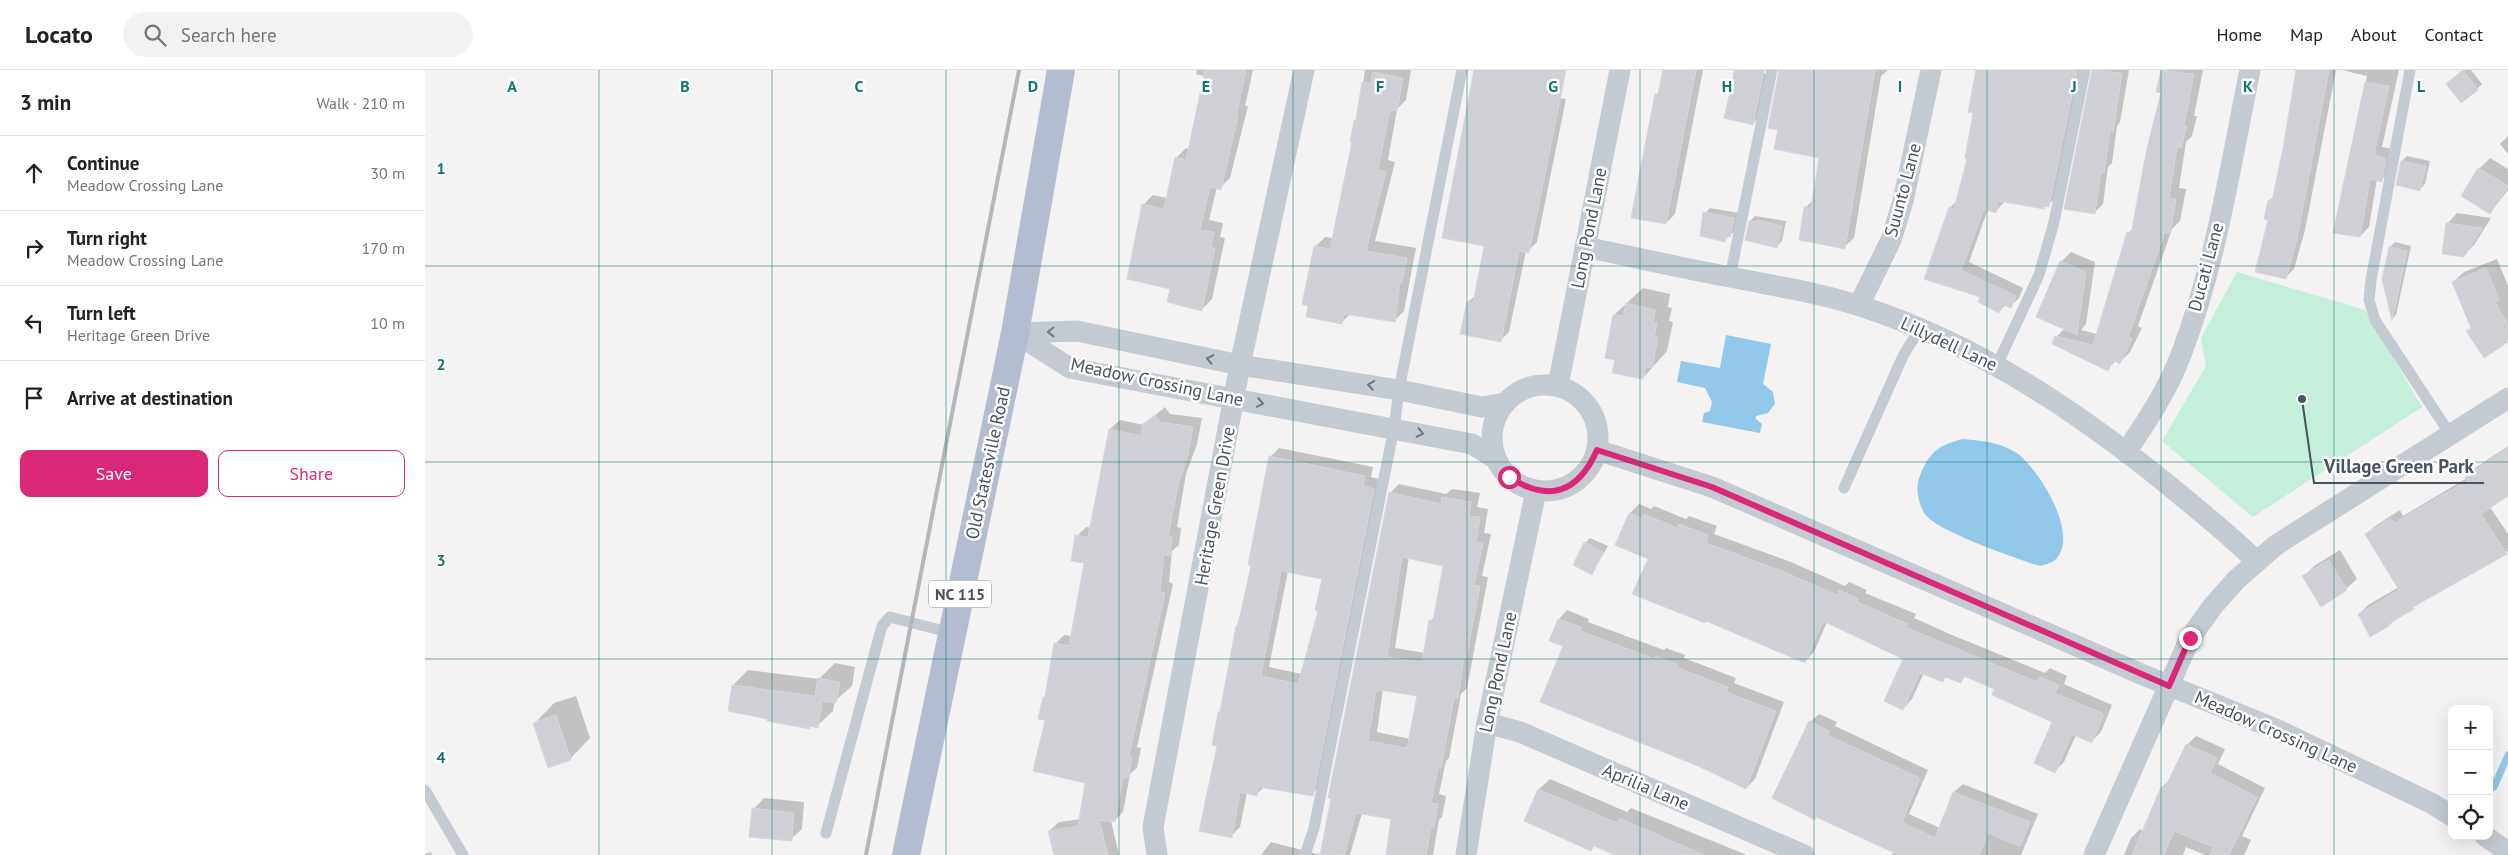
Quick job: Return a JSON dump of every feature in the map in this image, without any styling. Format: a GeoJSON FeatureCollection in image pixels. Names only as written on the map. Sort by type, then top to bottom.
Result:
{"type":"FeatureCollection","features":[{"type":"Feature","properties":{"kind":"main road","name":"Old Statesville Road"},"geometry":{"type":"LineString","coordinates":[[906,855],[1015,333],[1061,70]]}},
{"type":"Feature","properties":{"kind":"street","name":"Heritage Green Drive"},"geometry":{"type":"LineString","coordinates":[[1157,855],[1153,827],[1240,365],[1304,70]]}},
{"type":"Feature","properties":{"kind":"street","name":"Long Pond Lane"},"geometry":{"type":"LineString","coordinates":[[1558,386],[1620,70]]}},
{"type":"Feature","properties":{"kind":"street","name":"Suunto Lane"},"geometry":{"type":"LineString","coordinates":[[1859,306],[1891,240],[1903,201],[1931,70]]}},
{"type":"Feature","properties":{"kind":"street","name":"Ducati Lane"},"geometry":{"type":"LineString","coordinates":[[2126,452],[2163,393],[2182,353],[2214,243],[2250,70]]}},
{"type":"Feature","properties":{"kind":"street","name":"Lillydell Lane"},"geometry":{"type":"LineString","coordinates":[[1585,247],[1813,292],[1920,328],[1997,365],[2060,404],[2126,452],[2237,542],[2256,561]]}},
{"type":"Feature","properties":{"kind":"street","name":"Meadow Crossing Lane"},"geometry":{"type":"LineString","coordinates":[[1015,333],[1077,331],[1240,365],[1399,390],[1482,407],[1505,403],[1520,391],[1538,385],[1558,386]]}},
{"type":"Feature","properties":{"kind":"street","name":"Meadow Crossing Lane"},"geometry":{"type":"LineString","coordinates":[[1015,333],[1070,368],[1471,444],[1496,459],[1509,477],[1536,491]]}},
{"type":"Feature","properties":{"kind":"street"},"geometry":{"type":"LineString","coordinates":[[1536,491],[1550,492],[1571,485],[1588,470],[1597,450],[1598,429],[1591,410],[1577,395],[1558,386]]}},
{"type":"Feature","properties":{"kind":"street"},"geometry":{"type":"LineString","coordinates":[[2094,855],[2190,638],[2213,606],[2256,561],[2316,518],[2508,398]]}},
{"type":"Feature","properties":{"kind":"street"},"geometry":{"type":"LineString","coordinates":[[1496,459],[1492,439],[1495,420],[1505,403]]}},
{"type":"Feature","properties":{"kind":"street","name":"Meadow Crossing Lane"},"geometry":{"type":"LineString","coordinates":[[1597,450],[1712,487],[2169,686],[2278,730],[2431,803],[2448,814]]}},
{"type":"Feature","properties":{"kind":"street","name":"Long Pond Lane"},"geometry":{"type":"LineString","coordinates":[[1465,855],[1487,723],[1536,491]]}},
{"type":"Feature","properties":{"kind":"street","name":"Aprilia Lane"},"geometry":{"type":"LineString","coordinates":[[1487,723],[1520,732],[1804,855]]}},
{"type":"Feature","properties":{"kind":"street"},"geometry":{"type":"LineString","coordinates":[[2491,840],[2508,852]]}},
{"type":"Feature","properties":{"kind":"lane"},"geometry":{"type":"LineString","coordinates":[[1305,855],[1314,828],[1394,428],[1399,390],[1461,70]]}},
{"type":"Feature","properties":{"kind":"lane"},"geometry":{"type":"LineString","coordinates":[[1730,277],[1772,70]]}},
{"type":"Feature","properties":{"kind":"lane"},"geometry":{"type":"LineString","coordinates":[[1997,365],[2039,275],[2054,222],[2085,70]]}},
{"type":"Feature","properties":{"kind":"lane"},"geometry":{"type":"LineString","coordinates":[[2411,70],[2371,280],[2369,300],[2375,320],[2450,434]]}},
{"type":"Feature","properties":{"kind":"lane"},"geometry":{"type":"LineString","coordinates":[[1844,488],[1903,356],[1920,328]]}},
{"type":"Feature","properties":{"kind":"lane"},"geometry":{"type":"LineString","coordinates":[[827,833],[882,626],[890,617],[952,633]]}},
{"type":"Feature","properties":{"kind":"lane"},"geometry":{"type":"LineString","coordinates":[[425,790],[463,855]]}},
{"type":"Feature","properties":{"kind":"green space"},"geometry":{"type":"Polygon","coordinates":[[[2237,272],[2365,310],[2422,407],[2253,517],[2162,441],[2206,366],[2201,338],[2237,272]]]}},
{"type":"Feature","properties":{"kind":"water"},"geometry":{"type":"Polygon","coordinates":[[[1726,335],[1771,344],[1763,384],[1773,392],[1775,404],[1768,413],[1756,416],[1756,419],[1762,424],[1760,433],[1702,422],[1704,413],[1710,411],[1712,402],[1705,388],[1677,382],[1681,361],[1720,368],[1726,335]]]}},
{"type":"Feature","properties":{"kind":"water"},"geometry":{"type":"Polygon","coordinates":[[[1963,439],[1992,443],[2012,450],[2027,462],[2036,474],[2054,504],[2060,521],[2063,536],[2061,550],[2054,561],[2040,566],[1978,544],[1932,521],[1925,514],[1920,504],[1918,489],[1919,478],[1925,465],[1942,446],[1963,439]]]}},
{"type":"Feature","properties":{"kind":"building"},"geometry":{"type":"Polygon","coordinates":[[[1205,70],[1246,70],[1236,116],[1238,116],[1221,190],[1210,187],[1200,230],[1214,232],[1211,247],[1215,248],[1202,311],[1167,302],[1170,289],[1127,279],[1142,204],[1164,209],[1175,157],[1186,160],[1205,70]]]}},
{"type":"Feature","properties":{"kind":"building"},"geometry":{"type":"Polygon","coordinates":[[[1474,70],[1566,70],[1529,253],[1519,251],[1501,342],[1460,334],[1467,302],[1473,303],[1484,246],[1442,238],[1474,70]]]}},
{"type":"Feature","properties":{"kind":"building"},"geometry":{"type":"Polygon","coordinates":[[[1663,70],[1696,70],[1666,224],[1631,218],[1655,94],[1658,94],[1663,70]]]}},
{"type":"Feature","properties":{"kind":"building"},"geometry":{"type":"Polygon","coordinates":[[[1735,70],[1764,70],[1753,125],[1724,118],[1735,70]]]}},
{"type":"Feature","properties":{"kind":"building"},"geometry":{"type":"Polygon","coordinates":[[[1779,70],[1875,70],[1845,249],[1799,240],[1804,207],[1811,208],[1819,158],[1774,149],[1778,130],[1768,128],[1779,70]]]}},
{"type":"Feature","properties":{"kind":"building"},"geometry":{"type":"Polygon","coordinates":[[[1976,70],[2077,70],[2049,207],[2045,206],[2044,209],[1999,201],[1996,213],[1984,209],[1961,270],[2016,296],[2011,308],[2003,305],[1999,313],[1978,302],[1980,297],[1924,279],[1949,207],[1954,209],[1967,159],[1965,158],[1973,113],[1968,112],[1976,70]]]}},
{"type":"Feature","properties":{"kind":"building"},"geometry":{"type":"Polygon","coordinates":[[[2092,70],[2122,73],[2113,132],[2110,131],[2104,173],[2101,172],[2095,214],[2064,209],[2092,70]]]}},
{"type":"Feature","properties":{"kind":"building"},"geometry":{"type":"Polygon","coordinates":[[[2161,70],[2194,74],[2184,126],[2187,126],[2181,148],[2177,147],[2169,198],[2176,199],[2170,233],[2165,232],[2128,337],[2132,339],[2120,364],[2113,360],[2108,371],[2052,344],[2055,336],[2093,345],[2127,232],[2131,234],[2147,148],[2161,93],[2156,92],[2161,70]]]}},
{"type":"Feature","properties":{"kind":"building"},"geometry":{"type":"Polygon","coordinates":[[[2296,70],[2329,70],[2297,239],[2286,279],[2255,272],[2268,220],[2264,219],[2268,200],[2272,201],[2283,148],[2296,70]]]}},
{"type":"Feature","properties":{"kind":"building"},"geometry":{"type":"Polygon","coordinates":[[[2463,70],[2478,90],[2461,103],[2446,84],[2463,70]]]}},
{"type":"Feature","properties":{"kind":"building"},"geometry":{"type":"Polygon","coordinates":[[[1373,72],[1403,78],[1397,111],[1390,110],[1378,170],[1386,172],[1366,251],[1407,258],[1402,283],[1400,283],[1395,322],[1344,314],[1342,324],[1306,317],[1308,306],[1302,304],[1314,246],[1330,249],[1362,82],[1371,83],[1373,72]]]}},
{"type":"Feature","properties":{"kind":"building"},"geometry":{"type":"Polygon","coordinates":[[[2365,82],[2389,86],[2374,155],[2386,158],[2382,182],[2370,179],[2360,237],[2333,233],[2365,82]]]}},
{"type":"Feature","properties":{"kind":"building"},"geometry":{"type":"Polygon","coordinates":[[[2401,161],[2426,166],[2420,191],[2396,185],[2401,161]]]}},
{"type":"Feature","properties":{"kind":"building"},"geometry":{"type":"Polygon","coordinates":[[[2478,168],[2508,186],[2490,214],[2461,196],[2478,168]]]}},
{"type":"Feature","properties":{"kind":"building"},"geometry":{"type":"Polygon","coordinates":[[[1703,212],[1734,218],[1730,237],[1727,236],[1725,242],[1700,236],[1703,212]]]}},
{"type":"Feature","properties":{"kind":"building"},"geometry":{"type":"Polygon","coordinates":[[[1757,220],[1782,226],[1777,248],[1745,240],[1749,221],[1757,222],[1757,220]]]}},
{"type":"Feature","properties":{"kind":"building"},"geometry":{"type":"Polygon","coordinates":[[[2446,223],[2482,228],[2464,257],[2442,254],[2446,223]]]}},
{"type":"Feature","properties":{"kind":"building"},"geometry":{"type":"Polygon","coordinates":[[[2389,247],[2407,251],[2392,321],[2382,279],[2389,247]]]}},
{"type":"Feature","properties":{"kind":"building"},"geometry":{"type":"Polygon","coordinates":[[[2060,261],[2086,272],[2077,335],[2036,317],[2060,261]]]}},
{"type":"Feature","properties":{"kind":"building"},"geometry":{"type":"Polygon","coordinates":[[[2486,268],[2499,300],[2495,302],[2508,324],[2508,342],[2484,358],[2466,331],[2471,328],[2452,282],[2486,268]]]}},
{"type":"Feature","properties":{"kind":"building"},"geometry":{"type":"Polygon","coordinates":[[[1626,303],[1655,310],[1653,322],[1657,323],[1654,337],[1658,337],[1652,368],[1646,367],[1643,379],[1612,373],[1615,360],[1605,358],[1613,315],[1623,316],[1626,303]]]}},
{"type":"Feature","properties":{"kind":"building"},"geometry":{"type":"Polygon","coordinates":[[[1155,415],[1160,422],[1193,427],[1188,454],[1178,485],[1168,536],[1172,537],[1170,556],[1164,555],[1160,592],[1165,593],[1129,756],[1132,757],[1128,778],[1123,777],[1115,822],[1099,820],[1108,855],[1054,855],[1048,831],[1078,826],[1085,783],[1033,771],[1045,720],[1038,719],[1043,697],[1045,697],[1054,643],[1069,646],[1084,563],[1071,561],[1075,535],[1088,537],[1109,429],[1141,436],[1143,424],[1155,415]]]}},
{"type":"Feature","properties":{"kind":"building"},"geometry":{"type":"Polygon","coordinates":[[[2508,447],[2508,496],[2481,514],[2507,554],[2413,607],[2414,609],[2370,637],[2358,614],[2399,590],[2365,534],[2391,518],[2394,523],[2467,481],[2465,477],[2508,447]]]}},
{"type":"Feature","properties":{"kind":"building"},"geometry":{"type":"Polygon","coordinates":[[[1269,456],[1365,476],[1363,486],[1374,489],[1313,796],[1258,787],[1257,796],[1240,792],[1232,838],[1199,831],[1217,746],[1212,745],[1218,712],[1220,712],[1236,626],[1238,626],[1251,565],[1248,565],[1269,456]],[[1281,571],[1261,676],[1298,684],[1318,611],[1315,610],[1322,579],[1281,571]]]}},
{"type":"Feature","properties":{"kind":"building"},"geometry":{"type":"Polygon","coordinates":[[[1389,492],[1441,504],[1442,497],[1471,502],[1469,516],[1480,517],[1476,542],[1483,543],[1474,585],[1480,586],[1466,659],[1464,658],[1458,698],[1454,697],[1441,768],[1438,768],[1431,803],[1438,804],[1434,827],[1431,827],[1426,855],[1386,855],[1391,819],[1356,813],[1344,855],[1320,855],[1331,799],[1328,798],[1389,492]],[[1402,557],[1387,657],[1422,662],[1429,620],[1433,621],[1443,566],[1402,557]],[[1376,691],[1368,741],[1407,748],[1417,696],[1376,691]]]}},
{"type":"Feature","properties":{"kind":"building"},"geometry":{"type":"Polygon","coordinates":[[[1629,513],[1642,518],[1644,514],[1677,528],[1679,524],[1708,535],[1706,543],[1782,571],[1837,595],[1839,590],[1858,599],[1857,602],[1908,624],[1906,627],[1943,643],[2037,682],[2040,677],[2059,685],[2055,693],[2104,714],[2092,743],[2072,734],[2055,773],[2034,763],[2052,722],[1992,695],[1994,689],[1964,676],[1961,683],[1945,677],[1943,682],[1920,673],[1903,710],[1884,701],[1903,659],[1823,621],[1805,663],[1706,621],[1705,623],[1632,594],[1648,559],[1615,545],[1629,513]]]}},
{"type":"Feature","properties":{"kind":"building"},"geometry":{"type":"Polygon","coordinates":[[[1584,542],[1603,552],[1592,575],[1573,565],[1584,542]]]}},
{"type":"Feature","properties":{"kind":"building"},"geometry":{"type":"Polygon","coordinates":[[[2329,560],[2347,590],[2321,607],[2302,576],[2329,560]]]}},
{"type":"Feature","properties":{"kind":"building"},"geometry":{"type":"Polygon","coordinates":[[[1558,619],[1581,627],[1580,631],[1655,659],[1656,656],[1677,664],[1676,667],[1728,687],[1726,692],[1776,711],[1746,789],[1698,766],[1540,702],[1563,646],[1549,641],[1558,619]]]}},
{"type":"Feature","properties":{"kind":"building"},"geometry":{"type":"Polygon","coordinates":[[[818,678],[840,682],[836,703],[822,701],[818,728],[810,726],[810,729],[767,721],[767,719],[728,711],[732,685],[815,696],[818,678]]]}},
{"type":"Feature","properties":{"kind":"building"},"geometry":{"type":"Polygon","coordinates":[[[556,715],[571,760],[548,768],[533,723],[556,715]]]}},
{"type":"Feature","properties":{"kind":"building"},"geometry":{"type":"Polygon","coordinates":[[[1809,721],[1829,731],[1827,735],[1920,778],[1902,822],[1935,838],[1953,792],[2030,822],[2020,846],[1988,833],[1979,855],[1899,855],[1816,817],[1815,820],[1772,798],[1809,721]]]}},
{"type":"Feature","properties":{"kind":"building"},"geometry":{"type":"Polygon","coordinates":[[[2186,744],[2217,758],[2210,773],[2257,797],[2229,855],[2210,855],[2213,847],[2174,831],[2164,855],[2132,855],[2161,787],[2165,788],[2186,744]]]}},
{"type":"Feature","properties":{"kind":"building"},"geometry":{"type":"Polygon","coordinates":[[[1538,789],[1617,823],[1619,818],[1704,855],[1615,855],[1594,846],[1591,851],[1524,821],[1538,789]]]}},
{"type":"Feature","properties":{"kind":"building"},"geometry":{"type":"Polygon","coordinates":[[[752,808],[794,813],[792,841],[749,837],[752,808]]]}},
{"type":"Feature","properties":{"kind":"waterway"},"geometry":{"type":"LineString","coordinates":[[2494,787],[2508,755]]}},
{"type":"Feature","properties":{"kind":"railway"},"geometry":{"type":"LineString","coordinates":[[866,855],[1019,70]]}},
{"type":"Feature","properties":{"kind":"place","name":"Village Green Park"},"geometry":{"type":"Point","coordinates":[2302,399]}},
{"type":"Feature","properties":{"kind":"route"},"geometry":{"type":"LineString","coordinates":[[1509,477],[1521,485],[1536,491],[1550,492],[1571,485],[1588,470],[1597,450],[1712,487],[2169,686],[2190,638]]}}]}
